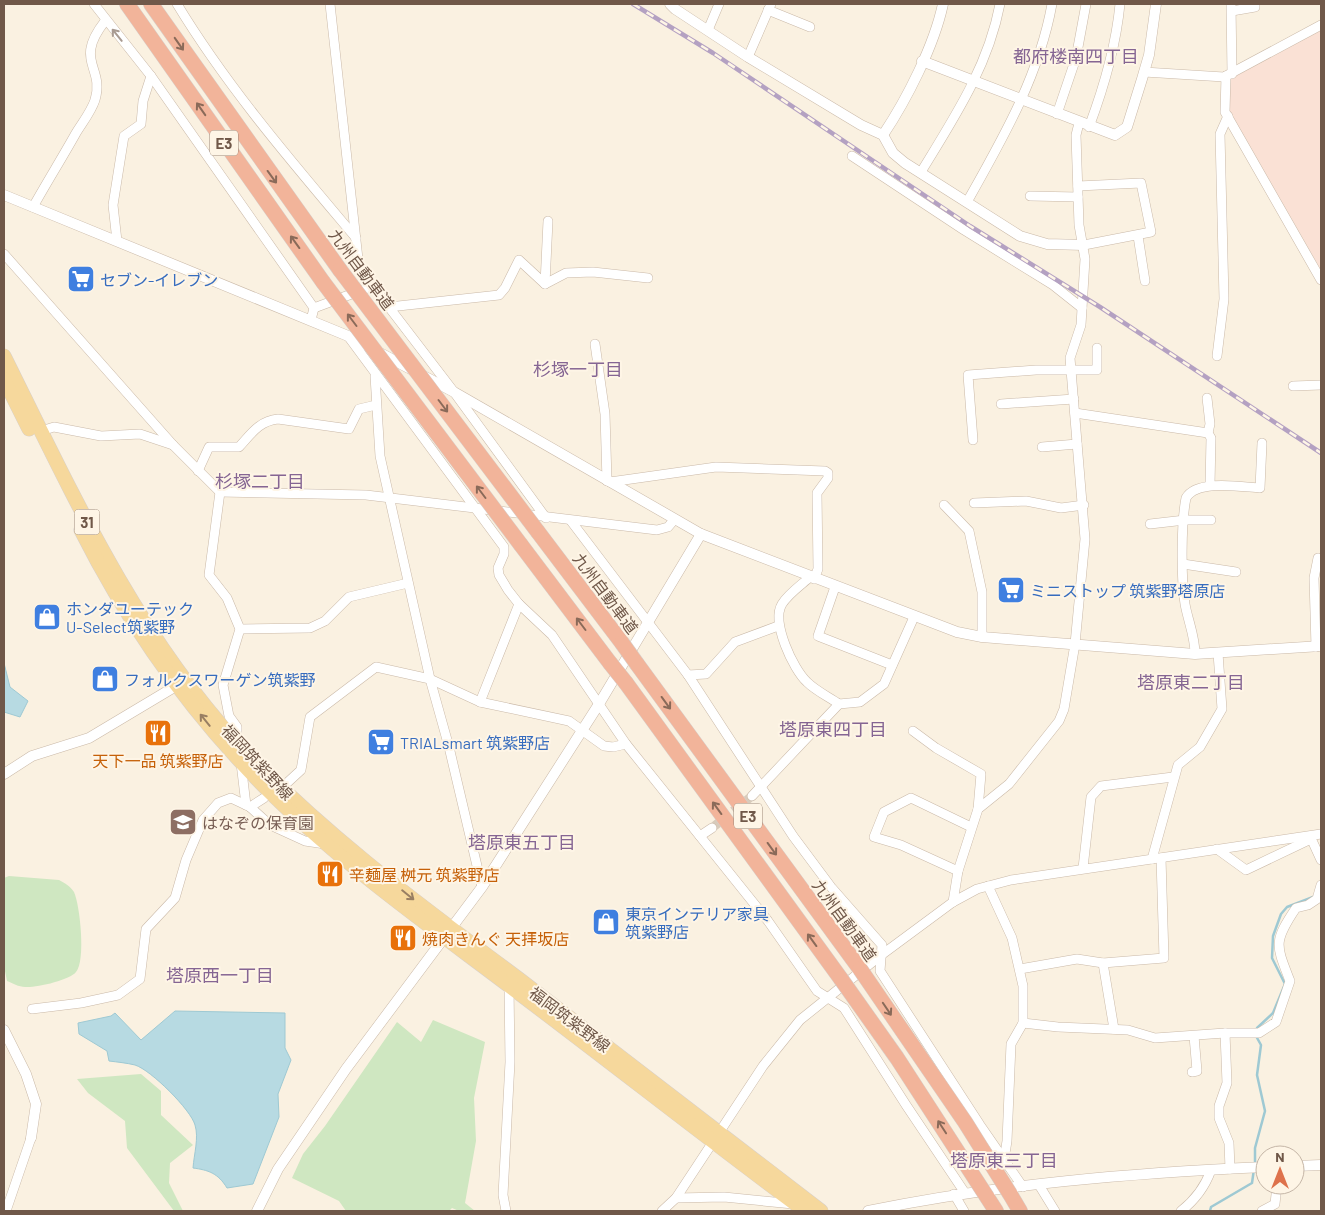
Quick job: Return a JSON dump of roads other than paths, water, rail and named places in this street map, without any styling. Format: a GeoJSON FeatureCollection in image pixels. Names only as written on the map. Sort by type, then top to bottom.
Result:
{"type":"FeatureCollection","features":[{"type":"Feature","properties":{"kind":"highway","name":"E3"},"geometry":{"type":"LineString","coordinates":[[127,4],[323,282],[626,683],[841,979],[897,1058],[996,1211]]}},
{"type":"Feature","properties":{"kind":"highway","name":"九州自動車道"},"geometry":{"type":"LineString","coordinates":[[151,4],[340,270],[622,643],[860,969],[965,1122],[1017,1190],[1020,1211]]}},
{"type":"Feature","properties":{"kind":"main road","name":"福岡筑紫野線"},"geometry":{"type":"LineString","coordinates":[[4,356],[118,579],[182,682],[237,742],[286,792],[337,838],[509,985],[820,1211]]}},
{"type":"Feature","properties":{"kind":"main road","name":"福岡筑紫野線"},"geometry":{"type":"LineString","coordinates":[[4,379],[110,585],[128,615],[182,682],[241,761],[277,799],[328,844],[718,1137],[801,1208]]}},
{"type":"Feature","properties":{"kind":"street"},"geometry":{"type":"LineString","coordinates":[[94,4],[151,76],[314,308],[311,320]]}},
{"type":"Feature","properties":{"kind":"street"},"geometry":{"type":"LineString","coordinates":[[177,4],[239,98],[356,238]]}},
{"type":"Feature","properties":{"kind":"street"},"geometry":{"type":"LineString","coordinates":[[330,4],[359,268],[454,392],[546,518]]}},
{"type":"Feature","properties":{"kind":"street"},"geometry":{"type":"LineString","coordinates":[[670,4],[748,58],[861,126],[882,135],[893,153],[1020,236],[1047,244],[1084,245],[1151,232],[1141,183],[1078,186]]}},
{"type":"Feature","properties":{"kind":"street"},"geometry":{"type":"LineString","coordinates":[[708,30],[719,4]]}},
{"type":"Feature","properties":{"kind":"street"},"geometry":{"type":"LineString","coordinates":[[882,135],[897,114],[922,61],[940,17],[942,4]]}},
{"type":"Feature","properties":{"kind":"street"},"geometry":{"type":"LineString","coordinates":[[921,172],[975,82],[992,37],[1000,4]]}},
{"type":"Feature","properties":{"kind":"street"},"geometry":{"type":"LineString","coordinates":[[967,202],[1002,142],[1022,101],[1039,60],[1052,4]]}},
{"type":"Feature","properties":{"kind":"street"},"geometry":{"type":"LineString","coordinates":[[1056,114],[1076,58],[1086,4]]}},
{"type":"Feature","properties":{"kind":"street"},"geometry":{"type":"LineString","coordinates":[[1089,127],[1110,61],[1120,4]]}},
{"type":"Feature","properties":{"kind":"street"},"geometry":{"type":"LineString","coordinates":[[922,61],[1111,135],[1124,131],[1127,128],[1149,55],[1156,4]]}},
{"type":"Feature","properties":{"kind":"street"},"geometry":{"type":"LineString","coordinates":[[1255,4],[1255,7],[1232,7],[1229,75],[1225,112],[1321,280]]}},
{"type":"Feature","properties":{"kind":"street"},"geometry":{"type":"LineString","coordinates":[[748,58],[769,7],[810,27]]}},
{"type":"Feature","properties":{"kind":"street"},"geometry":{"type":"LineString","coordinates":[[33,207],[94,103],[97,82],[89,57],[96,33],[106,21]]}},
{"type":"Feature","properties":{"kind":"street"},"geometry":{"type":"LineString","coordinates":[[1144,72],[1157,74],[1229,75],[1321,24]]}},
{"type":"Feature","properties":{"kind":"street"},"geometry":{"type":"LineString","coordinates":[[117,241],[113,205],[124,136],[141,124],[142,101],[151,76]]}},
{"type":"Feature","properties":{"kind":"street"},"geometry":{"type":"LineString","coordinates":[[1217,356],[1224,299],[1220,134],[1228,116]]}},
{"type":"Feature","properties":{"kind":"street"},"geometry":{"type":"LineString","coordinates":[[978,809],[1009,784],[1055,728],[1064,709],[1075,644],[1085,539],[1084,505],[1070,370],[1070,358],[1081,325],[1085,259],[1084,245],[1079,226],[1076,135],[1079,123]]}},
{"type":"Feature","properties":{"kind":"street"},"geometry":{"type":"LineString","coordinates":[[852,156],[964,230],[1053,285],[1082,308]]}},
{"type":"Feature","properties":{"kind":"street"},"geometry":{"type":"LineString","coordinates":[[4,195],[348,336],[454,392],[701,534],[835,587],[957,632],[982,637],[1195,654],[1319,646],[1314,578],[1318,558]]}},
{"type":"Feature","properties":{"kind":"street"},"geometry":{"type":"LineString","coordinates":[[1030,196],[1078,197]]}},
{"type":"Feature","properties":{"kind":"street"},"geometry":{"type":"LineString","coordinates":[[546,284],[548,220]]}},
{"type":"Feature","properties":{"kind":"street"},"geometry":{"type":"LineString","coordinates":[[1138,236],[1145,280]]}},
{"type":"Feature","properties":{"kind":"street"},"geometry":{"type":"LineString","coordinates":[[4,254],[173,445],[220,492],[248,494],[342,493],[657,530],[668,527],[674,520]]}},
{"type":"Feature","properties":{"kind":"street"},"geometry":{"type":"LineString","coordinates":[[389,307],[499,294],[510,279],[519,260],[546,284]]}},
{"type":"Feature","properties":{"kind":"street"},"geometry":{"type":"LineString","coordinates":[[546,284],[566,273],[593,272],[648,278]]}},
{"type":"Feature","properties":{"kind":"street"},"geometry":{"type":"LineString","coordinates":[[314,308],[373,286]]}},
{"type":"Feature","properties":{"kind":"street"},"geometry":{"type":"LineString","coordinates":[[348,336],[375,376],[504,548],[504,554],[498,568],[499,575],[519,604],[552,635],[626,744],[768,921],[817,992],[844,1008],[906,1105],[966,1192]]}},
{"type":"Feature","properties":{"kind":"street"},"geometry":{"type":"LineString","coordinates":[[596,344],[605,414],[609,482]]}},
{"type":"Feature","properties":{"kind":"street"},"geometry":{"type":"LineString","coordinates":[[972,440],[968,375],[991,372],[1098,370],[1097,348]]}},
{"type":"Feature","properties":{"kind":"street"},"geometry":{"type":"LineString","coordinates":[[375,376],[380,456],[430,679],[449,746],[482,887]]}},
{"type":"Feature","properties":{"kind":"street"},"geometry":{"type":"LineString","coordinates":[[1293,386],[1321,385]]}},
{"type":"Feature","properties":{"kind":"street"},"geometry":{"type":"LineString","coordinates":[[1207,398],[1210,424],[1208,433],[1211,438],[1210,485]]}},
{"type":"Feature","properties":{"kind":"street"},"geometry":{"type":"LineString","coordinates":[[1001,404],[1074,399]]}},
{"type":"Feature","properties":{"kind":"street"},"geometry":{"type":"LineString","coordinates":[[198,472],[210,447],[239,448],[258,426],[268,420],[278,419],[349,429],[359,409],[376,405]]}},
{"type":"Feature","properties":{"kind":"street"},"geometry":{"type":"LineString","coordinates":[[1075,413],[1208,433]]}},
{"type":"Feature","properties":{"kind":"street"},"geometry":{"type":"LineString","coordinates":[[41,431],[54,427],[102,436],[140,434],[173,445]]}},
{"type":"Feature","properties":{"kind":"street"},"geometry":{"type":"LineString","coordinates":[[1195,654],[1195,639],[1185,604],[1183,564],[1185,502],[1188,495],[1210,485],[1260,488],[1262,443]]}},
{"type":"Feature","properties":{"kind":"street"},"geometry":{"type":"LineString","coordinates":[[1042,447],[1077,444]]}},
{"type":"Feature","properties":{"kind":"street"},"geometry":{"type":"LineString","coordinates":[[609,482],[716,467],[825,470],[828,472],[828,478],[817,493],[818,570],[812,578],[782,603],[779,610],[778,626],[788,653],[807,682],[839,704],[860,702],[884,684],[914,616]]}},
{"type":"Feature","properties":{"kind":"street"},"geometry":{"type":"LineString","coordinates":[[220,492],[209,575],[227,598],[240,629],[223,685],[229,716],[236,727],[237,742]]}},
{"type":"Feature","properties":{"kind":"street"},"geometry":{"type":"LineString","coordinates":[[974,503],[1026,501],[1061,508],[1084,505]]}},
{"type":"Feature","properties":{"kind":"street"},"geometry":{"type":"LineString","coordinates":[[944,505],[969,531],[982,592],[982,637]]}},
{"type":"Feature","properties":{"kind":"street"},"geometry":{"type":"LineString","coordinates":[[1150,524],[1185,520],[1212,520]]}},
{"type":"Feature","properties":{"kind":"street"},"geometry":{"type":"LineString","coordinates":[[571,521],[649,620],[688,675],[714,717],[763,787],[793,836],[831,886],[882,946],[880,971],[1004,1160],[1017,1190]]}},
{"type":"Feature","properties":{"kind":"street"},"geometry":{"type":"LineString","coordinates":[[258,1211],[278,1169],[292,1147],[346,1069],[482,887],[583,731],[701,534]]}},
{"type":"Feature","properties":{"kind":"street"},"geometry":{"type":"LineString","coordinates":[[1183,564],[1236,572]]}},
{"type":"Feature","properties":{"kind":"street"},"geometry":{"type":"LineString","coordinates":[[240,629],[310,628],[325,621],[349,597],[408,583]]}},
{"type":"Feature","properties":{"kind":"street"},"geometry":{"type":"LineString","coordinates":[[835,587],[818,636],[892,665]]}},
{"type":"Feature","properties":{"kind":"street"},"geometry":{"type":"LineString","coordinates":[[480,702],[519,604]]}},
{"type":"Feature","properties":{"kind":"street"},"geometry":{"type":"LineString","coordinates":[[688,675],[706,674],[735,642],[778,626]]}},
{"type":"Feature","properties":{"kind":"street"},"geometry":{"type":"LineString","coordinates":[[1020,969],[1077,959],[1103,963],[1164,958],[1156,858],[1173,777],[1178,765],[1200,747],[1222,709],[1218,653]]}},
{"type":"Feature","properties":{"kind":"street"},"geometry":{"type":"LineString","coordinates":[[288,782],[302,770],[310,716],[376,667],[430,679],[480,702],[569,721],[604,746],[613,747],[626,744]]}},
{"type":"Feature","properties":{"kind":"street"},"geometry":{"type":"LineString","coordinates":[[5,771],[32,756],[89,738],[182,682]]}},
{"type":"Feature","properties":{"kind":"street"},"geometry":{"type":"LineString","coordinates":[[752,796],[763,787],[839,704]]}},
{"type":"Feature","properties":{"kind":"street"},"geometry":{"type":"LineString","coordinates":[[913,731],[936,748],[982,774],[978,809],[958,871],[954,902]]}},
{"type":"Feature","properties":{"kind":"street"},"geometry":{"type":"LineString","coordinates":[[241,761],[248,806]]}},
{"type":"Feature","properties":{"kind":"street"},"geometry":{"type":"LineString","coordinates":[[1083,868],[1091,797],[1101,786],[1173,777]]}},
{"type":"Feature","properties":{"kind":"street"},"geometry":{"type":"LineString","coordinates":[[32,1009],[81,1003],[118,995],[140,979],[146,930],[175,898],[186,860],[203,820],[214,807],[227,798],[248,806],[270,825],[306,841],[328,844]]}},
{"type":"Feature","properties":{"kind":"street"},"geometry":{"type":"LineString","coordinates":[[248,806],[264,798]]}},
{"type":"Feature","properties":{"kind":"street"},"geometry":{"type":"LineString","coordinates":[[958,871],[901,846],[874,837],[884,812],[911,798],[971,827]]}},
{"type":"Feature","properties":{"kind":"street"},"geometry":{"type":"LineString","coordinates":[[700,836],[712,828]]}},
{"type":"Feature","properties":{"kind":"street"},"geometry":{"type":"LineString","coordinates":[[662,1211],[676,1198],[763,1066],[785,1036],[800,1020],[880,956],[954,902],[977,889],[1010,880],[1321,834]]}},
{"type":"Feature","properties":{"kind":"street"},"geometry":{"type":"LineString","coordinates":[[1217,849],[1246,870],[1310,837]]}},
{"type":"Feature","properties":{"kind":"street"},"geometry":{"type":"LineString","coordinates":[[1310,837],[1321,860]]}},
{"type":"Feature","properties":{"kind":"street"},"geometry":{"type":"LineString","coordinates":[[1023,1023],[1058,1027],[1128,1030],[1155,1038],[1225,1033],[1259,1033],[1276,1022],[1290,981],[1277,949],[1282,932],[1296,908],[1308,905],[1318,899],[1321,885]]}},
{"type":"Feature","properties":{"kind":"street"},"geometry":{"type":"LineString","coordinates":[[988,886],[1012,938],[1020,969],[1023,1023],[1011,1044],[1007,1141],[1004,1160]]}},
{"type":"Feature","properties":{"kind":"street"},"geometry":{"type":"LineString","coordinates":[[1103,963],[1114,1029]]}},
{"type":"Feature","properties":{"kind":"street"},"geometry":{"type":"LineString","coordinates":[[506,1211],[503,1195],[510,1062],[509,985]]}},
{"type":"Feature","properties":{"kind":"street"},"geometry":{"type":"LineString","coordinates":[[4,1030],[26,1074],[36,1104],[31,1138],[6,1211]]}},
{"type":"Feature","properties":{"kind":"street"},"geometry":{"type":"LineString","coordinates":[[1225,1033],[1227,1083],[1219,1106],[1219,1118],[1228,1143],[1230,1169]]}},
{"type":"Feature","properties":{"kind":"street"},"geometry":{"type":"LineString","coordinates":[[1192,1072],[1197,1071],[1194,1036]]}},
{"type":"Feature","properties":{"kind":"street"},"geometry":{"type":"LineString","coordinates":[[1305,1166],[1321,1165]]}},
{"type":"Feature","properties":{"kind":"street"},"geometry":{"type":"LineString","coordinates":[[868,1211],[966,1192],[1017,1190],[1039,1185],[1255,1168]]}},
{"type":"Feature","properties":{"kind":"street"},"geometry":{"type":"LineString","coordinates":[[1181,1211],[1192,1202],[1207,1184],[1211,1170]]}},
{"type":"Feature","properties":{"kind":"street"},"geometry":{"type":"LineString","coordinates":[[1039,1185],[1055,1211]]}},
{"type":"Feature","properties":{"kind":"street"},"geometry":{"type":"LineString","coordinates":[[954,1194],[964,1211]]}},
{"type":"Feature","properties":{"kind":"street"},"geometry":{"type":"LineString","coordinates":[[1262,1211],[1275,1204],[1276,1195]]}},
{"type":"Feature","properties":{"kind":"street"},"geometry":{"type":"LineString","coordinates":[[676,1198],[724,1197],[815,1211]]}},
{"type":"Feature","properties":{"kind":"water"},"geometry":{"type":"Polygon","coordinates":[[[4,663],[10,687],[28,701],[20,717],[4,712],[4,663]]]}},
{"type":"Feature","properties":{"kind":"water"},"geometry":{"type":"Polygon","coordinates":[[[175,1011],[285,1013],[285,1048],[291,1060],[278,1094],[279,1117],[253,1184],[227,1188],[212,1173],[193,1168],[196,1130],[192,1118],[186,1110],[151,1074],[132,1064],[109,1061],[107,1051],[79,1034],[78,1023],[111,1016],[115,1013],[141,1040],[175,1011]]]}},
{"type":"Feature","properties":{"kind":"waterway"},"geometry":{"type":"LineString","coordinates":[[1257,1030],[1273,1013],[1285,984],[1272,958],[1273,936],[1281,914],[1287,907],[1313,897]]}},
{"type":"Feature","properties":{"kind":"waterway"},"geometry":{"type":"LineString","coordinates":[[1256,1036],[1261,1045],[1257,1075],[1265,1111],[1256,1145]]}},
{"type":"Feature","properties":{"kind":"waterway"},"geometry":{"type":"LineString","coordinates":[[1210,1211],[1211,1207],[1252,1183],[1254,1169]]}},
{"type":"Feature","properties":{"kind":"tunnel"},"geometry":{"type":"LineString","coordinates":[[712,828],[752,796]]}},
{"type":"Feature","properties":{"kind":"railway"},"geometry":{"type":"LineString","coordinates":[[633,4],[713,53],[970,226],[1100,307],[1321,453]]}},
{"type":"Feature","properties":{"kind":"place","name":"セブン-イレブン"},"geometry":{"type":"Point","coordinates":[81,279]}},
{"type":"Feature","properties":{"kind":"place","name":"ミニストップ 筑紫野塔原店"},"geometry":{"type":"Point","coordinates":[1011,590]}},
{"type":"Feature","properties":{"kind":"place","name":"ホンダユーテック U-Select筑紫野"},"geometry":{"type":"Point","coordinates":[47,617]}},
{"type":"Feature","properties":{"kind":"place","name":"フォルクスワーゲン筑紫野"},"geometry":{"type":"Point","coordinates":[105,679]}},
{"type":"Feature","properties":{"kind":"place","name":"天下一品 筑紫野店"},"geometry":{"type":"Point","coordinates":[158,733]}},
{"type":"Feature","properties":{"kind":"place","name":"TRIALsmart 筑紫野店"},"geometry":{"type":"Point","coordinates":[381,742]}},
{"type":"Feature","properties":{"kind":"place","name":"はなぞの保育園"},"geometry":{"type":"Point","coordinates":[183,822]}},
{"type":"Feature","properties":{"kind":"place","name":"辛麺屋 桝元 筑紫野店"},"geometry":{"type":"Point","coordinates":[330,874]}},
{"type":"Feature","properties":{"kind":"place","name":"東京インテリア家具 筑紫野店"},"geometry":{"type":"Point","coordinates":[606,922]}},
{"type":"Feature","properties":{"kind":"place","name":"焼肉きんぐ 天拝坂店"},"geometry":{"type":"Point","coordinates":[403,938]}},
{"type":"Feature","properties":{"kind":"district","name":"都府楼南四丁目"},"geometry":{"type":"Point","coordinates":[1076,56]}},
{"type":"Feature","properties":{"kind":"district","name":"杉塚一丁目"},"geometry":{"type":"Point","coordinates":[578,369]}},
{"type":"Feature","properties":{"kind":"district","name":"杉塚二丁目"},"geometry":{"type":"Point","coordinates":[260,481]}},
{"type":"Feature","properties":{"kind":"district","name":"塔原東二丁目"},"geometry":{"type":"Point","coordinates":[1191,682]}},
{"type":"Feature","properties":{"kind":"district","name":"塔原東四丁目"},"geometry":{"type":"Point","coordinates":[833,729]}},
{"type":"Feature","properties":{"kind":"district","name":"塔原東五丁目"},"geometry":{"type":"Point","coordinates":[522,842]}},
{"type":"Feature","properties":{"kind":"district","name":"塔原西一丁目"},"geometry":{"type":"Point","coordinates":[220,975]}},
{"type":"Feature","properties":{"kind":"district","name":"塔原東三丁目"},"geometry":{"type":"Point","coordinates":[1004,1160]}}]}
